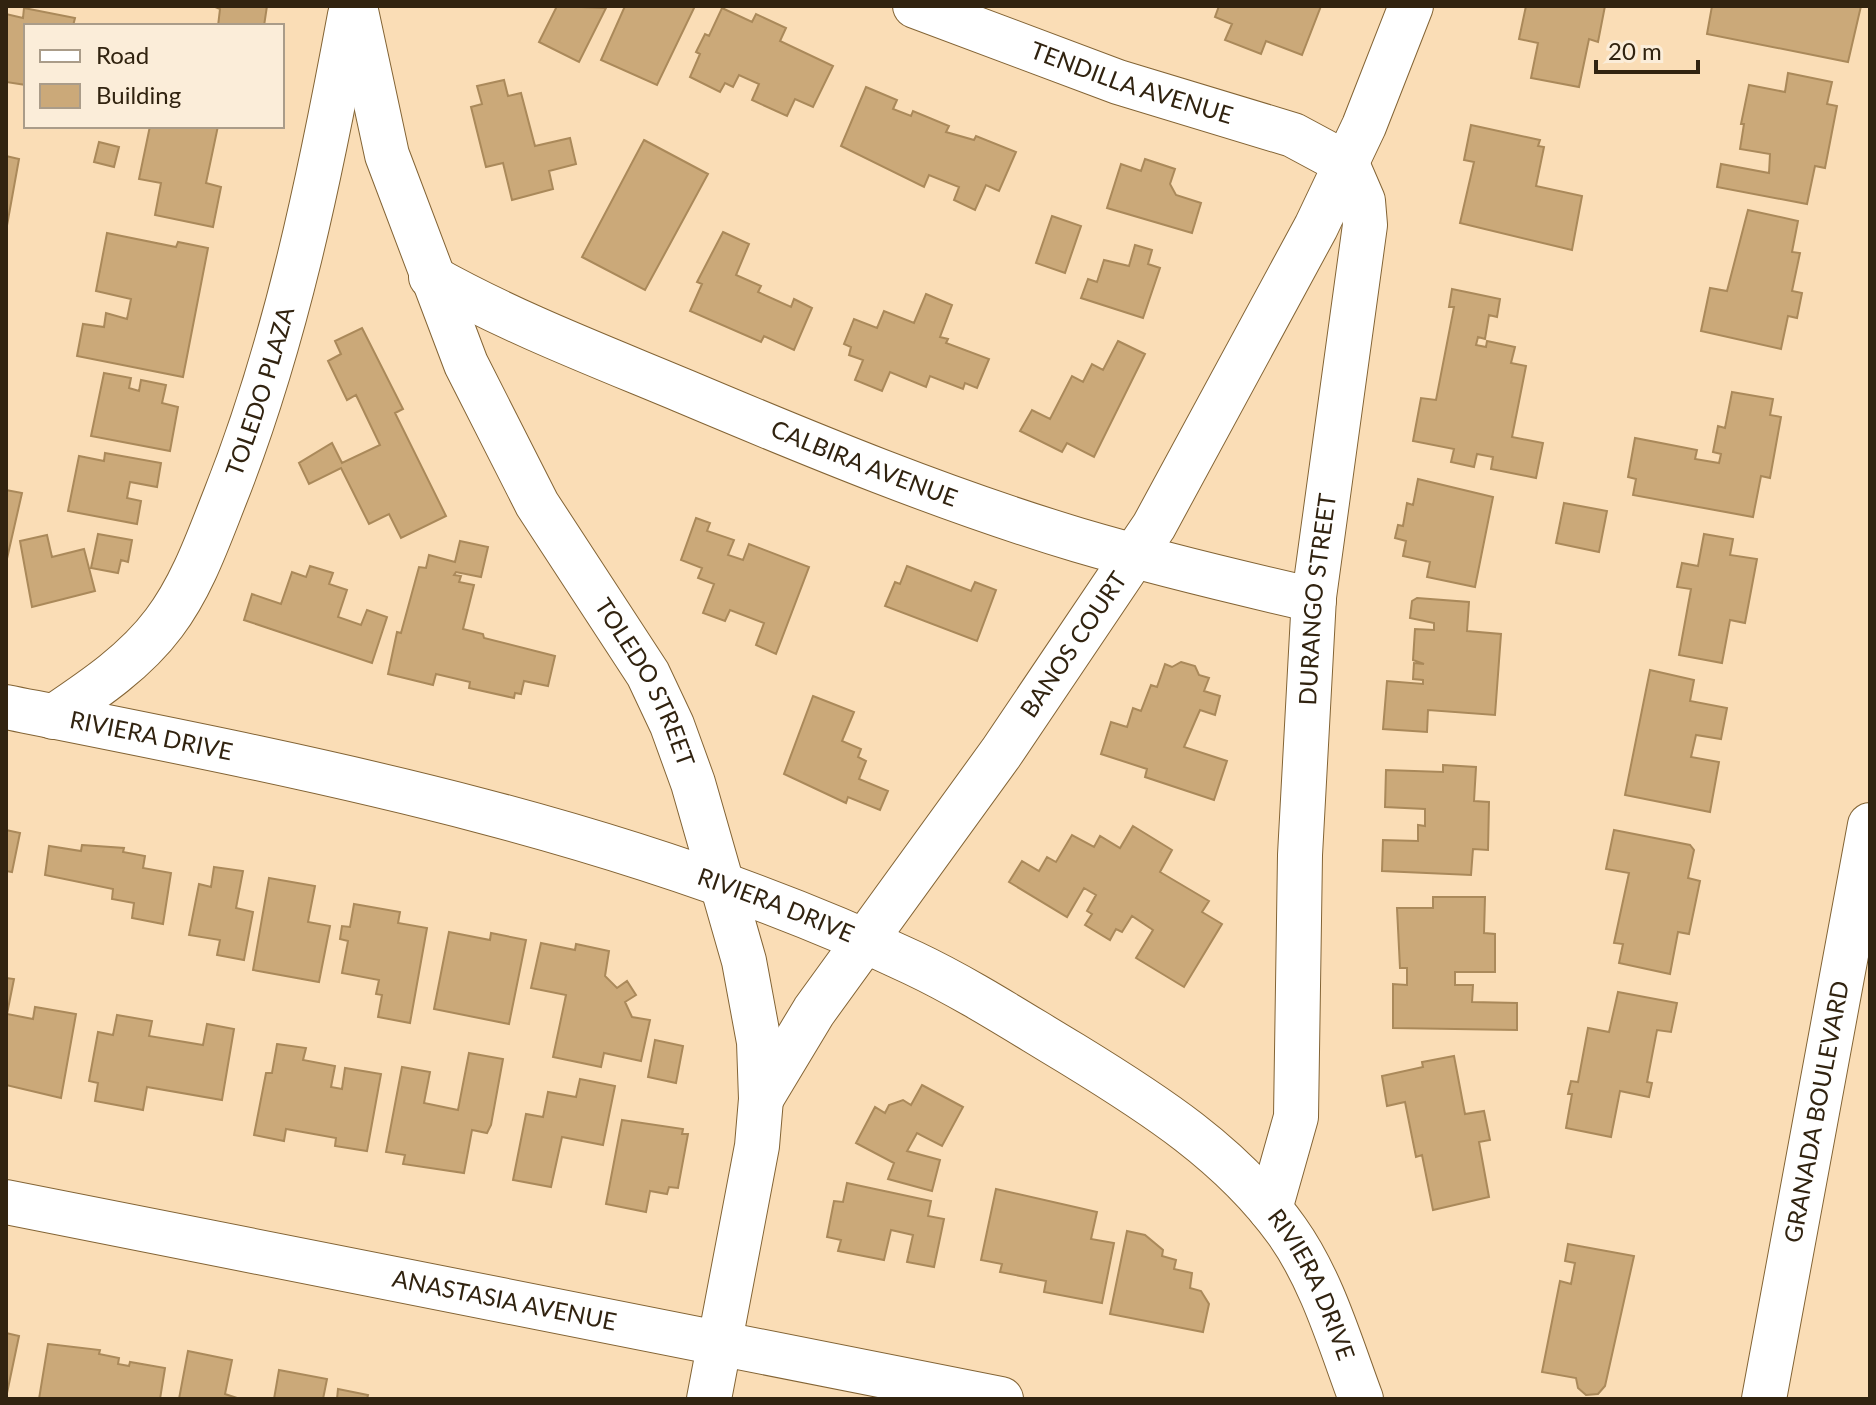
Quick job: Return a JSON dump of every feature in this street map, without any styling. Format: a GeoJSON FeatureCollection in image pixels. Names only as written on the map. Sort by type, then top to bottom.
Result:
{"type":"FeatureCollection","features":[{"type":"Feature","properties":{"kind":"street","name":"TOLEDO STREET"},"geometry":{"type":"LineString","coordinates":[[353,6],[387,155],[466,364],[537,504],[648,674],[683,752],[756,1015],[761,1099],[757,1146],[709,1399]]}},
{"type":"Feature","properties":{"kind":"street","name":"TOLEDO PLAZA"},"geometry":{"type":"LineString","coordinates":[[53,717],[129,661],[163,624],[203,551],[243,450],[272,359],[320,168],[353,6]]}},
{"type":"Feature","properties":{"kind":"street","name":"TENDILLA AVENUE"},"geometry":{"type":"LineString","coordinates":[[915,6],[1118,82],[1293,135],[1347,164]]}},
{"type":"Feature","properties":{"kind":"street"},"geometry":{"type":"LineString","coordinates":[[1347,164],[1411,6]]}},
{"type":"Feature","properties":{"kind":"street","name":"BANOS COURT"},"geometry":{"type":"LineString","coordinates":[[761,1099],[806,1024],[1001,753],[1135,555],[1195,454],[1347,164]]}},
{"type":"Feature","properties":{"kind":"street","name":"DURANGO STREET"},"geometry":{"type":"LineString","coordinates":[[1270,1209],[1291,1143],[1298,1101],[1300,855],[1314,600],[1365,225],[1363,201],[1347,164]]}},
{"type":"Feature","properties":{"kind":"street","name":"CALBIRA AVENUE"},"geometry":{"type":"LineString","coordinates":[[431,277],[490,310],[748,418],[986,509],[1135,555],[1314,600]]}},
{"type":"Feature","properties":{"kind":"street","name":"RIVIERA DRIVE"},"geometry":{"type":"LineString","coordinates":[[6,707],[409,795],[532,825],[656,861],[866,942],[950,982],[1142,1097],[1215,1153],[1270,1209],[1300,1252],[1318,1287],[1361,1399]]}},
{"type":"Feature","properties":{"kind":"street","name":"GRANADA BOULEVARD"},"geometry":{"type":"LineString","coordinates":[[1764,1399],[1870,825]]}},
{"type":"Feature","properties":{"kind":"street","name":"ANASTASIA AVENUE"},"geometry":{"type":"LineString","coordinates":[[6,1202],[1001,1399]]}},
{"type":"Feature","properties":{"kind":"building"},"geometry":{"type":"Polygon","coordinates":[[[213,6],[267,6],[264,24],[218,24],[220,9],[213,6]]]}},
{"type":"Feature","properties":{"kind":"building"},"geometry":{"type":"Polygon","coordinates":[[[557,6],[606,8],[579,62],[539,42],[557,6]]]}},
{"type":"Feature","properties":{"kind":"building"},"geometry":{"type":"Polygon","coordinates":[[[625,6],[695,6],[657,85],[601,60],[625,6]]]}},
{"type":"Feature","properties":{"kind":"building"},"geometry":{"type":"Polygon","coordinates":[[[1219,6],[1321,6],[1302,55],[1266,41],[1261,54],[1225,40],[1232,24],[1215,17],[1219,6]]]}},
{"type":"Feature","properties":{"kind":"building"},"geometry":{"type":"Polygon","coordinates":[[[1526,6],[1605,6],[1598,42],[1589,39],[1579,87],[1531,78],[1538,43],[1519,39],[1526,6]]]}},
{"type":"Feature","properties":{"kind":"building"},"geometry":{"type":"Polygon","coordinates":[[[1712,6],[1861,6],[1848,62],[1707,34],[1712,6]]]}},
{"type":"Feature","properties":{"kind":"building"},"geometry":{"type":"Polygon","coordinates":[[[24,8],[75,18],[74,24],[24,24],[24,85],[6,82],[6,14],[23,18],[24,8]]]}},
{"type":"Feature","properties":{"kind":"building"},"geometry":{"type":"Polygon","coordinates":[[[722,8],[752,22],[756,14],[786,28],[780,41],[833,66],[813,107],[795,99],[787,116],[752,100],[759,84],[739,75],[733,87],[725,83],[720,92],[690,77],[700,54],[696,52],[705,34],[709,36],[722,8]]]}},
{"type":"Feature","properties":{"kind":"building"},"geometry":{"type":"Polygon","coordinates":[[[1788,73],[1832,82],[1827,104],[1837,106],[1825,168],[1815,166],[1807,204],[1717,187],[1721,164],[1769,173],[1770,154],[1740,149],[1744,124],[1741,124],[1749,85],[1785,92],[1788,73]]]}},
{"type":"Feature","properties":{"kind":"building"},"geometry":{"type":"Polygon","coordinates":[[[504,80],[508,96],[521,93],[535,146],[570,138],[576,164],[549,171],[553,189],[512,200],[503,163],[486,167],[471,107],[482,104],[477,86],[504,80]]]}},
{"type":"Feature","properties":{"kind":"building"},"geometry":{"type":"Polygon","coordinates":[[[866,87],[897,100],[893,109],[911,116],[913,111],[949,126],[946,132],[974,140],[976,136],[1016,152],[999,191],[986,185],[975,210],[954,200],[959,187],[929,175],[924,187],[841,146],[866,87]]]}},
{"type":"Feature","properties":{"kind":"building"},"geometry":{"type":"Polygon","coordinates":[[[1471,125],[1540,140],[1538,146],[1544,147],[1536,186],[1582,196],[1572,250],[1460,223],[1474,162],[1464,160],[1471,125]]]}},
{"type":"Feature","properties":{"kind":"building"},"geometry":{"type":"Polygon","coordinates":[[[150,128],[218,128],[206,183],[221,187],[213,227],[155,215],[161,183],[139,179],[150,128]]]}},
{"type":"Feature","properties":{"kind":"building"},"geometry":{"type":"Polygon","coordinates":[[[644,140],[708,174],[645,290],[582,257],[644,140]]]}},
{"type":"Feature","properties":{"kind":"building"},"geometry":{"type":"Polygon","coordinates":[[[99,142],[119,147],[114,167],[94,162],[99,142]]]}},
{"type":"Feature","properties":{"kind":"building"},"geometry":{"type":"Polygon","coordinates":[[[6,156],[19,159],[6,231],[6,156]]]}},
{"type":"Feature","properties":{"kind":"building"},"geometry":{"type":"Polygon","coordinates":[[[1145,159],[1175,169],[1170,184],[1176,195],[1201,203],[1192,233],[1107,208],[1121,164],[1141,171],[1145,159]]]}},
{"type":"Feature","properties":{"kind":"building"},"geometry":{"type":"Polygon","coordinates":[[[1748,210],[1798,221],[1792,252],[1800,253],[1792,291],[1802,293],[1797,318],[1788,316],[1781,349],[1701,331],[1710,288],[1727,291],[1748,210]]]}},
{"type":"Feature","properties":{"kind":"building"},"geometry":{"type":"Polygon","coordinates":[[[1052,216],[1081,226],[1065,273],[1036,263],[1052,216]]]}},
{"type":"Feature","properties":{"kind":"building"},"geometry":{"type":"Polygon","coordinates":[[[723,232],[749,244],[736,275],[761,286],[758,292],[791,307],[794,299],[812,308],[794,350],[764,336],[761,342],[690,311],[702,284],[697,282],[723,232]]]}},
{"type":"Feature","properties":{"kind":"building"},"geometry":{"type":"Polygon","coordinates":[[[107,233],[176,247],[178,242],[208,248],[183,377],[77,356],[83,324],[104,327],[106,313],[127,319],[131,299],[96,291],[107,233]]]}},
{"type":"Feature","properties":{"kind":"building"},"geometry":{"type":"Polygon","coordinates":[[[1135,245],[1152,250],[1148,264],[1160,268],[1143,318],[1081,298],[1088,279],[1097,282],[1104,260],[1129,266],[1135,245]]]}},
{"type":"Feature","properties":{"kind":"building"},"geometry":{"type":"Polygon","coordinates":[[[1452,289],[1500,299],[1497,317],[1489,315],[1485,339],[1478,337],[1476,345],[1486,347],[1487,341],[1515,347],[1511,363],[1526,366],[1512,437],[1543,443],[1536,478],[1491,469],[1493,457],[1477,454],[1474,467],[1451,462],[1454,449],[1413,441],[1421,398],[1436,400],[1454,307],[1449,307],[1452,289]]]}},
{"type":"Feature","properties":{"kind":"building"},"geometry":{"type":"Polygon","coordinates":[[[926,294],[952,305],[940,337],[948,339],[946,343],[989,359],[977,388],[965,383],[963,389],[930,376],[926,387],[890,372],[882,391],[855,380],[863,360],[849,355],[851,347],[844,344],[854,319],[877,328],[884,311],[914,323],[926,294]]]}},
{"type":"Feature","properties":{"kind":"building"},"geometry":{"type":"Polygon","coordinates":[[[362,328],[403,409],[395,413],[446,516],[401,538],[389,514],[369,524],[341,468],[309,484],[299,463],[332,443],[342,463],[380,445],[356,395],[347,400],[328,361],[341,354],[335,341],[362,328]]]}},
{"type":"Feature","properties":{"kind":"building"},"geometry":{"type":"Polygon","coordinates":[[[1118,341],[1145,354],[1094,457],[1067,443],[1062,452],[1020,431],[1032,410],[1050,419],[1072,376],[1083,382],[1092,364],[1103,370],[1118,341]]]}},
{"type":"Feature","properties":{"kind":"building"},"geometry":{"type":"Polygon","coordinates":[[[104,373],[131,378],[129,388],[139,391],[141,380],[166,385],[162,403],[178,407],[170,451],[91,436],[104,373]]]}},
{"type":"Feature","properties":{"kind":"building"},"geometry":{"type":"Polygon","coordinates":[[[1732,392],[1773,399],[1770,415],[1781,417],[1770,478],[1761,476],[1753,517],[1633,495],[1636,479],[1628,477],[1635,438],[1697,450],[1695,459],[1719,463],[1721,454],[1713,452],[1718,426],[1725,428],[1732,392]]]}},
{"type":"Feature","properties":{"kind":"building"},"geometry":{"type":"Polygon","coordinates":[[[105,453],[161,463],[157,487],[130,482],[127,498],[141,501],[137,524],[68,511],[79,456],[104,461],[105,453]]]}},
{"type":"Feature","properties":{"kind":"building"},"geometry":{"type":"Polygon","coordinates":[[[1418,479],[1493,497],[1475,587],[1427,577],[1430,562],[1403,556],[1406,541],[1395,538],[1398,525],[1403,526],[1407,503],[1413,505],[1418,479]]]}},
{"type":"Feature","properties":{"kind":"building"},"geometry":{"type":"Polygon","coordinates":[[[6,490],[22,493],[6,563],[6,490]]]}},
{"type":"Feature","properties":{"kind":"building"},"geometry":{"type":"Polygon","coordinates":[[[1564,503],[1607,511],[1599,552],[1556,543],[1564,503]]]}},
{"type":"Feature","properties":{"kind":"building"},"geometry":{"type":"Polygon","coordinates":[[[696,518],[710,523],[707,531],[734,540],[728,555],[743,560],[749,544],[809,567],[776,654],[756,645],[764,623],[730,610],[725,621],[703,613],[714,584],[698,578],[702,568],[681,560],[696,518]]]}},
{"type":"Feature","properties":{"kind":"building"},"geometry":{"type":"Polygon","coordinates":[[[98,534],[132,540],[128,562],[121,560],[118,573],[91,568],[98,534]]]}},
{"type":"Feature","properties":{"kind":"building"},"geometry":{"type":"Polygon","coordinates":[[[1704,534],[1733,539],[1730,555],[1757,559],[1745,623],[1730,620],[1722,663],[1679,655],[1691,589],[1677,587],[1682,563],[1698,566],[1704,534]]]}},
{"type":"Feature","properties":{"kind":"building"},"geometry":{"type":"Polygon","coordinates":[[[47,535],[52,557],[84,549],[95,591],[32,607],[20,541],[47,535]]]}},
{"type":"Feature","properties":{"kind":"building"},"geometry":{"type":"Polygon","coordinates":[[[460,541],[488,547],[481,577],[456,572],[454,575],[461,576],[459,582],[474,585],[463,629],[483,634],[484,638],[555,656],[548,686],[524,681],[521,694],[515,693],[514,698],[469,688],[470,682],[436,674],[433,685],[388,674],[397,632],[401,633],[419,567],[426,568],[429,555],[455,562],[460,541]]]}},
{"type":"Feature","properties":{"kind":"building"},"geometry":{"type":"Polygon","coordinates":[[[310,566],[333,573],[329,584],[347,590],[338,617],[361,625],[367,610],[387,617],[372,663],[244,620],[252,594],[281,604],[292,572],[306,577],[310,566]]]}},
{"type":"Feature","properties":{"kind":"building"},"geometry":{"type":"Polygon","coordinates":[[[907,566],[971,591],[975,582],[996,590],[977,641],[885,606],[895,582],[900,584],[907,566]]]}},
{"type":"Feature","properties":{"kind":"building"},"geometry":{"type":"Polygon","coordinates":[[[1417,598],[1469,602],[1467,631],[1501,634],[1495,715],[1428,710],[1427,732],[1383,729],[1387,681],[1423,684],[1423,680],[1413,679],[1414,663],[1424,664],[1413,660],[1415,629],[1434,630],[1434,623],[1410,618],[1412,601],[1417,598]]]}},
{"type":"Feature","properties":{"kind":"building"},"geometry":{"type":"Polygon","coordinates":[[[1181,662],[1195,666],[1199,675],[1209,678],[1204,691],[1220,696],[1215,715],[1200,710],[1184,747],[1227,761],[1214,800],[1145,777],[1147,769],[1101,754],[1111,722],[1127,727],[1133,708],[1141,711],[1151,685],[1157,687],[1165,664],[1172,667],[1181,662]]]}},
{"type":"Feature","properties":{"kind":"building"},"geometry":{"type":"Polygon","coordinates":[[[1650,670],[1694,680],[1690,701],[1727,708],[1721,739],[1696,735],[1691,757],[1719,762],[1710,812],[1625,795],[1650,670]]]}},
{"type":"Feature","properties":{"kind":"building"},"geometry":{"type":"Polygon","coordinates":[[[813,696],[854,712],[842,741],[861,749],[858,757],[866,761],[859,779],[888,791],[880,810],[848,797],[846,803],[784,774],[813,696]]]}},
{"type":"Feature","properties":{"kind":"building"},"geometry":{"type":"Polygon","coordinates":[[[1443,765],[1476,767],[1474,801],[1489,802],[1488,850],[1473,849],[1471,875],[1382,871],[1383,840],[1418,841],[1418,825],[1425,826],[1425,809],[1385,807],[1386,770],[1443,772],[1443,765]]]}},
{"type":"Feature","properties":{"kind":"building"},"geometry":{"type":"Polygon","coordinates":[[[1133,826],[1172,850],[1160,872],[1209,901],[1202,912],[1222,924],[1184,987],[1136,958],[1153,930],[1132,916],[1122,932],[1116,929],[1110,940],[1085,925],[1092,914],[1087,911],[1096,895],[1084,888],[1067,917],[1009,882],[1022,861],[1039,871],[1047,857],[1056,862],[1072,835],[1094,847],[1100,836],[1120,848],[1133,826]]]}},
{"type":"Feature","properties":{"kind":"building"},"geometry":{"type":"Polygon","coordinates":[[[6,830],[20,833],[12,872],[6,871],[6,830]]]}},
{"type":"Feature","properties":{"kind":"building"},"geometry":{"type":"Polygon","coordinates":[[[1614,830],[1690,845],[1694,850],[1688,878],[1700,881],[1689,934],[1678,932],[1670,974],[1619,963],[1623,944],[1614,943],[1629,873],[1606,869],[1614,830]]]}},
{"type":"Feature","properties":{"kind":"building"},"geometry":{"type":"Polygon","coordinates":[[[82,845],[124,848],[123,852],[145,856],[143,868],[171,873],[163,924],[132,918],[134,903],[112,899],[113,889],[45,875],[49,846],[81,851],[82,845]]]}},
{"type":"Feature","properties":{"kind":"building"},"geometry":{"type":"Polygon","coordinates":[[[214,867],[243,871],[236,908],[253,912],[244,960],[217,955],[220,940],[189,935],[199,884],[211,887],[214,867]]]}},
{"type":"Feature","properties":{"kind":"building"},"geometry":{"type":"Polygon","coordinates":[[[269,878],[315,886],[308,922],[330,926],[319,982],[253,970],[269,878]]]}},
{"type":"Feature","properties":{"kind":"building"},"geometry":{"type":"Polygon","coordinates":[[[1433,897],[1485,897],[1484,933],[1495,934],[1495,972],[1455,972],[1455,985],[1473,985],[1472,1002],[1517,1003],[1517,1030],[1393,1028],[1393,984],[1407,985],[1407,968],[1400,968],[1397,908],[1433,908],[1433,897]]]}},
{"type":"Feature","properties":{"kind":"building"},"geometry":{"type":"Polygon","coordinates":[[[354,904],[400,912],[398,923],[427,928],[410,1023],[378,1017],[382,995],[376,994],[379,980],[342,973],[348,941],[340,939],[342,926],[350,927],[354,904]]]}},
{"type":"Feature","properties":{"kind":"building"},"geometry":{"type":"Polygon","coordinates":[[[449,932],[490,940],[491,933],[526,940],[509,1024],[434,1009],[449,932]]]}},
{"type":"Feature","properties":{"kind":"building"},"geometry":{"type":"Polygon","coordinates":[[[541,943],[575,950],[576,944],[609,951],[605,976],[617,988],[627,981],[636,995],[625,1002],[632,1017],[650,1020],[641,1061],[604,1053],[601,1067],[553,1057],[566,995],[531,988],[541,943]]]}},
{"type":"Feature","properties":{"kind":"building"},"geometry":{"type":"Polygon","coordinates":[[[6,978],[14,979],[7,1014],[33,1019],[35,1007],[76,1014],[61,1098],[6,1085],[6,978]]]}},
{"type":"Feature","properties":{"kind":"building"},"geometry":{"type":"Polygon","coordinates":[[[1618,992],[1677,1003],[1671,1032],[1657,1030],[1647,1082],[1652,1083],[1649,1097],[1620,1091],[1611,1137],[1566,1128],[1572,1094],[1568,1094],[1571,1081],[1578,1082],[1588,1028],[1609,1032],[1618,992]]]}},
{"type":"Feature","properties":{"kind":"building"},"geometry":{"type":"Polygon","coordinates":[[[117,1015],[152,1021],[149,1036],[203,1045],[207,1024],[234,1029],[222,1100],[147,1087],[143,1110],[95,1101],[98,1083],[89,1081],[98,1032],[113,1035],[117,1015]]]}},
{"type":"Feature","properties":{"kind":"building"},"geometry":{"type":"Polygon","coordinates":[[[655,1040],[683,1046],[676,1083],[648,1077],[655,1040]]]}},
{"type":"Feature","properties":{"kind":"building"},"geometry":{"type":"Polygon","coordinates":[[[277,1044],[306,1048],[303,1060],[335,1066],[331,1087],[342,1089],[345,1068],[381,1074],[367,1151],[335,1146],[336,1138],[286,1129],[284,1141],[254,1135],[266,1073],[272,1073],[277,1044]]]}},
{"type":"Feature","properties":{"kind":"building"},"geometry":{"type":"Polygon","coordinates":[[[469,1053],[503,1059],[491,1125],[487,1133],[472,1130],[464,1173],[403,1164],[405,1155],[386,1152],[402,1067],[430,1072],[424,1103],[458,1110],[469,1053]]]}},
{"type":"Feature","properties":{"kind":"building"},"geometry":{"type":"Polygon","coordinates":[[[1454,1056],[1465,1114],[1484,1111],[1490,1140],[1479,1142],[1489,1197],[1433,1210],[1422,1155],[1416,1157],[1405,1102],[1387,1106],[1382,1076],[1423,1067],[1422,1062],[1454,1056]]]}},
{"type":"Feature","properties":{"kind":"building"},"geometry":{"type":"Polygon","coordinates":[[[580,1079],[615,1086],[603,1145],[562,1137],[551,1187],[513,1180],[526,1114],[543,1117],[548,1092],[576,1097],[580,1079]]]}},
{"type":"Feature","properties":{"kind":"building"},"geometry":{"type":"Polygon","coordinates":[[[922,1085],[963,1107],[942,1146],[917,1133],[907,1151],[940,1160],[932,1191],[888,1179],[894,1163],[856,1143],[875,1107],[885,1113],[889,1105],[903,1100],[911,1105],[922,1085]]]}},
{"type":"Feature","properties":{"kind":"building"},"geometry":{"type":"Polygon","coordinates":[[[622,1120],[683,1129],[682,1134],[688,1134],[678,1188],[669,1187],[667,1194],[650,1191],[646,1212],[606,1204],[622,1120]]]}},
{"type":"Feature","properties":{"kind":"building"},"geometry":{"type":"Polygon","coordinates":[[[847,1183],[931,1201],[928,1216],[944,1219],[934,1267],[907,1262],[913,1235],[891,1230],[884,1260],[838,1251],[841,1240],[827,1237],[834,1201],[843,1202],[847,1183]]]}},
{"type":"Feature","properties":{"kind":"building"},"geometry":{"type":"Polygon","coordinates":[[[996,1189],[1097,1212],[1091,1239],[1114,1243],[1102,1303],[1044,1292],[1046,1281],[1000,1272],[1002,1264],[981,1260],[996,1189]]]}},
{"type":"Feature","properties":{"kind":"building"},"geometry":{"type":"Polygon","coordinates":[[[1127,1231],[1145,1235],[1163,1250],[1162,1256],[1176,1260],[1174,1269],[1192,1273],[1190,1288],[1201,1291],[1209,1304],[1203,1332],[1110,1314],[1127,1231]]]}},
{"type":"Feature","properties":{"kind":"building"},"geometry":{"type":"Polygon","coordinates":[[[1568,1244],[1634,1256],[1605,1386],[1598,1394],[1586,1395],[1578,1388],[1576,1378],[1542,1372],[1560,1281],[1571,1284],[1575,1263],[1565,1261],[1568,1244]]]}},
{"type":"Feature","properties":{"kind":"building"},"geometry":{"type":"Polygon","coordinates":[[[6,1333],[19,1336],[6,1398],[6,1333]]]}},
{"type":"Feature","properties":{"kind":"building"},"geometry":{"type":"Polygon","coordinates":[[[48,1344],[100,1350],[99,1354],[119,1358],[118,1364],[129,1366],[130,1362],[165,1368],[160,1399],[39,1399],[48,1344]]]}},
{"type":"Feature","properties":{"kind":"building"},"geometry":{"type":"Polygon","coordinates":[[[188,1351],[232,1360],[225,1394],[240,1399],[179,1399],[188,1351]]]}},
{"type":"Feature","properties":{"kind":"building"},"geometry":{"type":"Polygon","coordinates":[[[279,1370],[327,1379],[323,1399],[274,1399],[279,1370]]]}},
{"type":"Feature","properties":{"kind":"building"},"geometry":{"type":"Polygon","coordinates":[[[338,1389],[368,1395],[367,1399],[337,1399],[338,1389]]]}}]}
